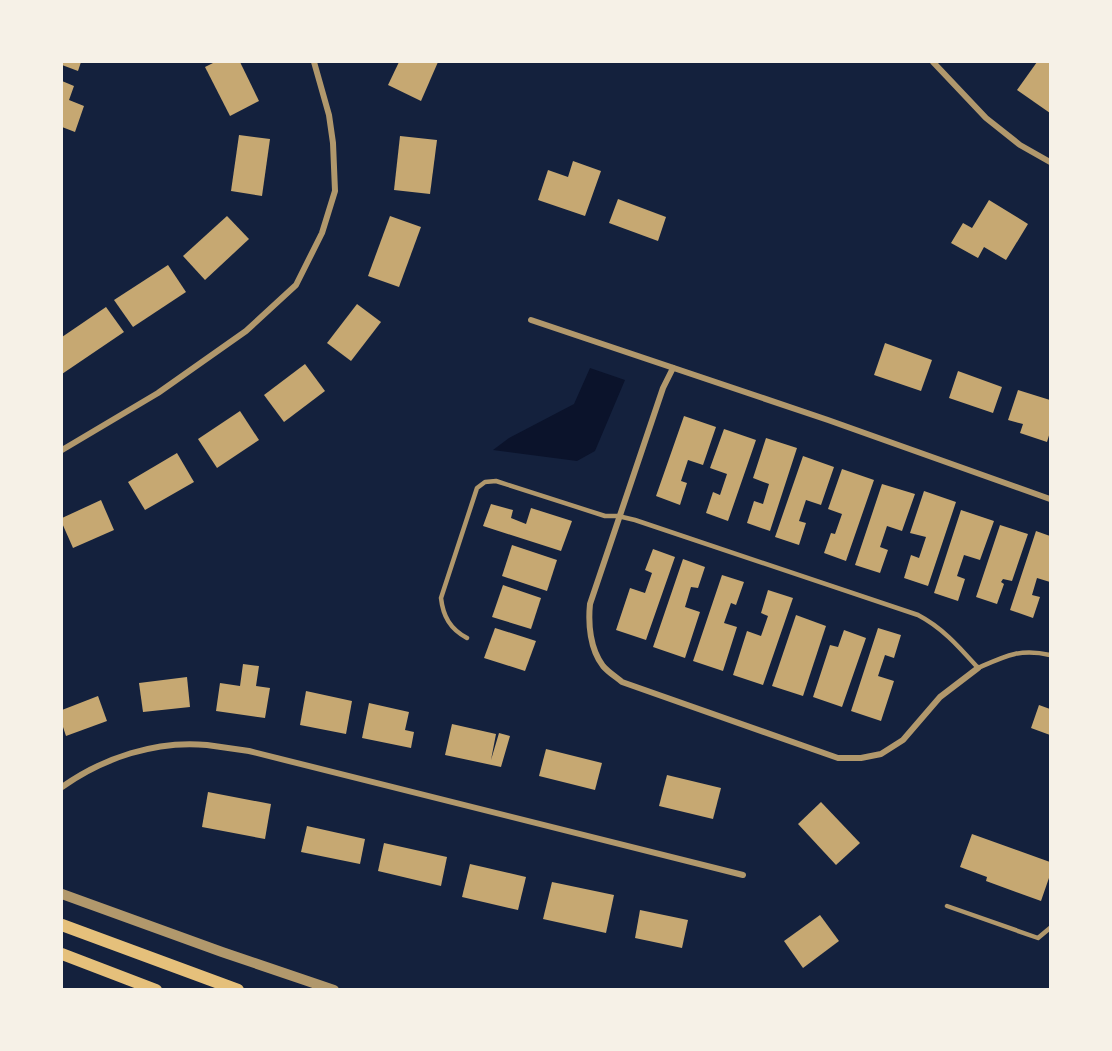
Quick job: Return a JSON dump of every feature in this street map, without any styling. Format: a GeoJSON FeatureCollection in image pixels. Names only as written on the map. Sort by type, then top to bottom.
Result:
{"type":"FeatureCollection","features":[{"type":"Feature","properties":{"kind":"main road"},"geometry":{"type":"LineString","coordinates":[[62,926],[238,990]]}},
{"type":"Feature","properties":{"kind":"main road"},"geometry":{"type":"LineString","coordinates":[[62,954],[156,990]]}},
{"type":"Feature","properties":{"kind":"street"},"geometry":{"type":"LineString","coordinates":[[62,450],[158,393],[246,331],[296,285],[322,233],[335,191],[329,115],[314,62]]}},
{"type":"Feature","properties":{"kind":"street"},"geometry":{"type":"LineString","coordinates":[[933,62],[986,118],[1020,145],[1050,162]]}},
{"type":"Feature","properties":{"kind":"street"},"geometry":{"type":"LineString","coordinates":[[531,320],[828,420],[1050,499]]}},
{"type":"Feature","properties":{"kind":"street"},"geometry":{"type":"LineString","coordinates":[[673,368],[663,388],[590,604],[588,622],[595,651],[603,666],[622,682],[838,758],[861,758],[881,754],[903,740],[940,697],[978,668]]}},
{"type":"Feature","properties":{"kind":"street"},"geometry":{"type":"LineString","coordinates":[[62,787],[80,774],[110,760],[138,751],[172,745],[206,745],[249,751],[743,875]]}},
{"type":"Feature","properties":{"kind":"street"},"geometry":{"type":"LineString","coordinates":[[62,894],[334,990]]}},
{"type":"Feature","properties":{"kind":"lane"},"geometry":{"type":"LineString","coordinates":[[467,638],[451,627],[442,609],[441,598],[477,488],[485,482],[496,481],[605,516],[635,520],[918,615],[934,624],[954,641],[978,668],[1020,652],[1030,651],[1050,655]]}},
{"type":"Feature","properties":{"kind":"lane"},"geometry":{"type":"LineString","coordinates":[[947,906],[1038,938],[1050,928]]}},
{"type":"Feature","properties":{"kind":"water"},"geometry":{"type":"Polygon","coordinates":[[[590,368],[625,380],[595,451],[577,461],[493,450],[509,438],[574,404],[590,368]]]}},
{"type":"Feature","properties":{"kind":"building"},"geometry":{"type":"Polygon","coordinates":[[[62,62],[81,62],[78,71],[62,65],[62,62]]]}},
{"type":"Feature","properties":{"kind":"building"},"geometry":{"type":"Polygon","coordinates":[[[215,62],[240,62],[259,101],[230,116],[205,67],[215,62]]]}},
{"type":"Feature","properties":{"kind":"building"},"geometry":{"type":"Polygon","coordinates":[[[399,62],[438,62],[421,101],[388,85],[399,62]]]}},
{"type":"Feature","properties":{"kind":"building"},"geometry":{"type":"Polygon","coordinates":[[[1037,62],[1050,62],[1050,113],[1017,90],[1037,62]]]}},
{"type":"Feature","properties":{"kind":"building"},"geometry":{"type":"Polygon","coordinates":[[[62,81],[74,86],[69,100],[84,106],[75,132],[62,127],[62,81]]]}},
{"type":"Feature","properties":{"kind":"building"},"geometry":{"type":"Polygon","coordinates":[[[239,135],[270,139],[262,196],[231,191],[239,135]]]}},
{"type":"Feature","properties":{"kind":"building"},"geometry":{"type":"Polygon","coordinates":[[[400,136],[437,140],[430,194],[394,190],[400,136]]]}},
{"type":"Feature","properties":{"kind":"building"},"geometry":{"type":"Polygon","coordinates":[[[573,161],[601,171],[585,216],[538,200],[548,170],[568,177],[573,161]]]}},
{"type":"Feature","properties":{"kind":"building"},"geometry":{"type":"Polygon","coordinates":[[[618,199],[666,217],[658,241],[609,223],[618,199]]]}},
{"type":"Feature","properties":{"kind":"building"},"geometry":{"type":"Polygon","coordinates":[[[989,200],[1028,224],[1006,260],[984,247],[978,258],[951,243],[963,223],[972,228],[989,200]]]}},
{"type":"Feature","properties":{"kind":"building"},"geometry":{"type":"Polygon","coordinates":[[[227,216],[249,239],[205,280],[183,256],[227,216]]]}},
{"type":"Feature","properties":{"kind":"building"},"geometry":{"type":"Polygon","coordinates":[[[390,216],[421,227],[399,287],[368,276],[390,216]]]}},
{"type":"Feature","properties":{"kind":"building"},"geometry":{"type":"Polygon","coordinates":[[[168,265],[186,292],[133,327],[114,300],[168,265]]]}},
{"type":"Feature","properties":{"kind":"building"},"geometry":{"type":"Polygon","coordinates":[[[357,304],[381,322],[351,361],[327,343],[357,304]]]}},
{"type":"Feature","properties":{"kind":"building"},"geometry":{"type":"Polygon","coordinates":[[[106,307],[124,332],[62,374],[62,337],[106,307]]]}},
{"type":"Feature","properties":{"kind":"building"},"geometry":{"type":"Polygon","coordinates":[[[885,343],[932,360],[921,391],[874,375],[885,343]]]}},
{"type":"Feature","properties":{"kind":"building"},"geometry":{"type":"Polygon","coordinates":[[[305,364],[325,391],[284,422],[264,395],[305,364]]]}},
{"type":"Feature","properties":{"kind":"building"},"geometry":{"type":"Polygon","coordinates":[[[958,371],[1002,387],[993,413],[949,398],[958,371]]]}},
{"type":"Feature","properties":{"kind":"building"},"geometry":{"type":"Polygon","coordinates":[[[1018,390],[1050,400],[1050,432],[1047,442],[1020,433],[1023,424],[1008,420],[1018,390]]]}},
{"type":"Feature","properties":{"kind":"building"},"geometry":{"type":"Polygon","coordinates":[[[240,411],[259,440],[217,468],[198,439],[240,411]]]}},
{"type":"Feature","properties":{"kind":"building"},"geometry":{"type":"Polygon","coordinates":[[[684,416],[716,427],[703,465],[688,460],[681,481],[687,483],[680,505],[656,496],[684,416]]]}},
{"type":"Feature","properties":{"kind":"building"},"geometry":{"type":"Polygon","coordinates":[[[724,429],[756,440],[728,521],[706,513],[713,492],[720,495],[727,474],[710,468],[724,429]]]}},
{"type":"Feature","properties":{"kind":"building"},"geometry":{"type":"Polygon","coordinates":[[[766,438],[797,448],[770,531],[747,523],[754,501],[763,504],[769,484],[753,478],[766,438]]]}},
{"type":"Feature","properties":{"kind":"building"},"geometry":{"type":"Polygon","coordinates":[[[177,453],[194,482],[145,510],[128,482],[177,453]]]}},
{"type":"Feature","properties":{"kind":"building"},"geometry":{"type":"Polygon","coordinates":[[[803,456],[834,467],[821,505],[806,500],[799,521],[806,523],[799,545],[775,537],[803,456]]]}},
{"type":"Feature","properties":{"kind":"building"},"geometry":{"type":"Polygon","coordinates":[[[842,469],[874,480],[846,561],[824,553],[831,533],[835,534],[842,514],[828,509],[842,469]]]}},
{"type":"Feature","properties":{"kind":"building"},"geometry":{"type":"Polygon","coordinates":[[[882,484],[915,494],[902,531],[887,526],[880,547],[888,550],[880,573],[855,565],[882,484]]]}},
{"type":"Feature","properties":{"kind":"building"},"geometry":{"type":"Polygon","coordinates":[[[924,491],[956,502],[928,586],[904,578],[911,555],[919,558],[926,537],[910,533],[924,491]]]}},
{"type":"Feature","properties":{"kind":"building"},"geometry":{"type":"Polygon","coordinates":[[[101,500],[114,530],[73,548],[62,518],[101,500]]]}},
{"type":"Feature","properties":{"kind":"building"},"geometry":{"type":"Polygon","coordinates":[[[491,504],[513,510],[511,518],[526,524],[531,508],[572,521],[561,551],[483,526],[491,504]]]}},
{"type":"Feature","properties":{"kind":"building"},"geometry":{"type":"Polygon","coordinates":[[[961,510],[994,521],[980,560],[964,555],[957,576],[965,579],[958,601],[934,593],[961,510]]]}},
{"type":"Feature","properties":{"kind":"building"},"geometry":{"type":"Polygon","coordinates":[[[1000,525],[1028,534],[1012,581],[1003,579],[1001,582],[1004,584],[997,604],[976,597],[1000,525]]]}},
{"type":"Feature","properties":{"kind":"building"},"geometry":{"type":"Polygon","coordinates":[[[1036,531],[1050,536],[1050,582],[1037,578],[1032,595],[1040,597],[1033,618],[1010,610],[1036,531]]]}},
{"type":"Feature","properties":{"kind":"building"},"geometry":{"type":"Polygon","coordinates":[[[512,545],[557,560],[547,591],[502,576],[512,545]]]}},
{"type":"Feature","properties":{"kind":"building"},"geometry":{"type":"Polygon","coordinates":[[[653,549],[675,557],[646,640],[616,630],[630,588],[645,593],[652,573],[645,570],[653,549]]]}},
{"type":"Feature","properties":{"kind":"building"},"geometry":{"type":"Polygon","coordinates":[[[683,559],[705,567],[698,588],[691,587],[685,607],[700,612],[685,658],[653,647],[683,559]]]}},
{"type":"Feature","properties":{"kind":"building"},"geometry":{"type":"Polygon","coordinates":[[[722,575],[744,582],[736,605],[731,603],[724,623],[737,627],[723,671],[693,661],[722,575]]]}},
{"type":"Feature","properties":{"kind":"building"},"geometry":{"type":"Polygon","coordinates":[[[503,585],[541,598],[531,629],[492,617],[503,585]]]}},
{"type":"Feature","properties":{"kind":"building"},"geometry":{"type":"Polygon","coordinates":[[[768,590],[793,598],[763,685],[733,675],[747,631],[761,636],[768,616],[761,613],[768,590]]]}},
{"type":"Feature","properties":{"kind":"building"},"geometry":{"type":"Polygon","coordinates":[[[796,615],[826,626],[803,696],[772,686],[796,615]]]}},
{"type":"Feature","properties":{"kind":"building"},"geometry":{"type":"Polygon","coordinates":[[[495,628],[536,641],[525,671],[484,658],[495,628]]]}},
{"type":"Feature","properties":{"kind":"building"},"geometry":{"type":"Polygon","coordinates":[[[878,628],[901,635],[894,658],[885,655],[878,676],[894,681],[881,721],[851,711],[878,628]]]}},
{"type":"Feature","properties":{"kind":"building"},"geometry":{"type":"Polygon","coordinates":[[[844,630],[866,638],[842,707],[813,697],[830,645],[838,647],[844,630]]]}},
{"type":"Feature","properties":{"kind":"building"},"geometry":{"type":"Polygon","coordinates":[[[243,664],[259,666],[256,686],[270,688],[265,718],[216,711],[220,683],[240,686],[243,664]]]}},
{"type":"Feature","properties":{"kind":"building"},"geometry":{"type":"Polygon","coordinates":[[[187,677],[190,707],[143,712],[139,683],[187,677]]]}},
{"type":"Feature","properties":{"kind":"building"},"geometry":{"type":"Polygon","coordinates":[[[306,691],[352,701],[346,734],[300,725],[306,691]]]}},
{"type":"Feature","properties":{"kind":"building"},"geometry":{"type":"Polygon","coordinates":[[[98,696],[107,721],[66,736],[62,724],[62,710],[98,696]]]}},
{"type":"Feature","properties":{"kind":"building"},"geometry":{"type":"Polygon","coordinates":[[[369,703],[409,712],[405,730],[414,732],[411,748],[362,738],[369,703]]]}},
{"type":"Feature","properties":{"kind":"building"},"geometry":{"type":"Polygon","coordinates":[[[1039,705],[1050,709],[1050,735],[1031,728],[1039,705]]]}},
{"type":"Feature","properties":{"kind":"building"},"geometry":{"type":"Polygon","coordinates":[[[452,724],[496,734],[491,760],[499,733],[510,736],[501,767],[445,755],[452,724]]]}},
{"type":"Feature","properties":{"kind":"building"},"geometry":{"type":"Polygon","coordinates":[[[546,749],[602,763],[595,790],[539,776],[546,749]]]}},
{"type":"Feature","properties":{"kind":"building"},"geometry":{"type":"Polygon","coordinates":[[[667,775],[721,788],[713,819],[659,806],[667,775]]]}},
{"type":"Feature","properties":{"kind":"building"},"geometry":{"type":"Polygon","coordinates":[[[208,792],[271,804],[265,839],[202,827],[208,792]]]}},
{"type":"Feature","properties":{"kind":"building"},"geometry":{"type":"Polygon","coordinates":[[[821,802],[860,843],[836,865],[798,824],[821,802]]]}},
{"type":"Feature","properties":{"kind":"building"},"geometry":{"type":"Polygon","coordinates":[[[307,826],[365,839],[360,864],[301,852],[307,826]]]}},
{"type":"Feature","properties":{"kind":"building"},"geometry":{"type":"Polygon","coordinates":[[[972,834],[1050,862],[1050,875],[1041,901],[986,881],[987,877],[960,867],[972,834]]]}},
{"type":"Feature","properties":{"kind":"building"},"geometry":{"type":"Polygon","coordinates":[[[384,843],[447,857],[441,886],[378,871],[384,843]]]}},
{"type":"Feature","properties":{"kind":"building"},"geometry":{"type":"Polygon","coordinates":[[[470,864],[526,877],[518,910],[462,897],[470,864]]]}},
{"type":"Feature","properties":{"kind":"building"},"geometry":{"type":"Polygon","coordinates":[[[552,882],[614,895],[606,933],[543,919],[552,882]]]}},
{"type":"Feature","properties":{"kind":"building"},"geometry":{"type":"Polygon","coordinates":[[[640,910],[688,920],[682,948],[635,938],[640,910]]]}},
{"type":"Feature","properties":{"kind":"building"},"geometry":{"type":"Polygon","coordinates":[[[820,915],[839,941],[803,968],[784,941],[820,915]]]}}]}
